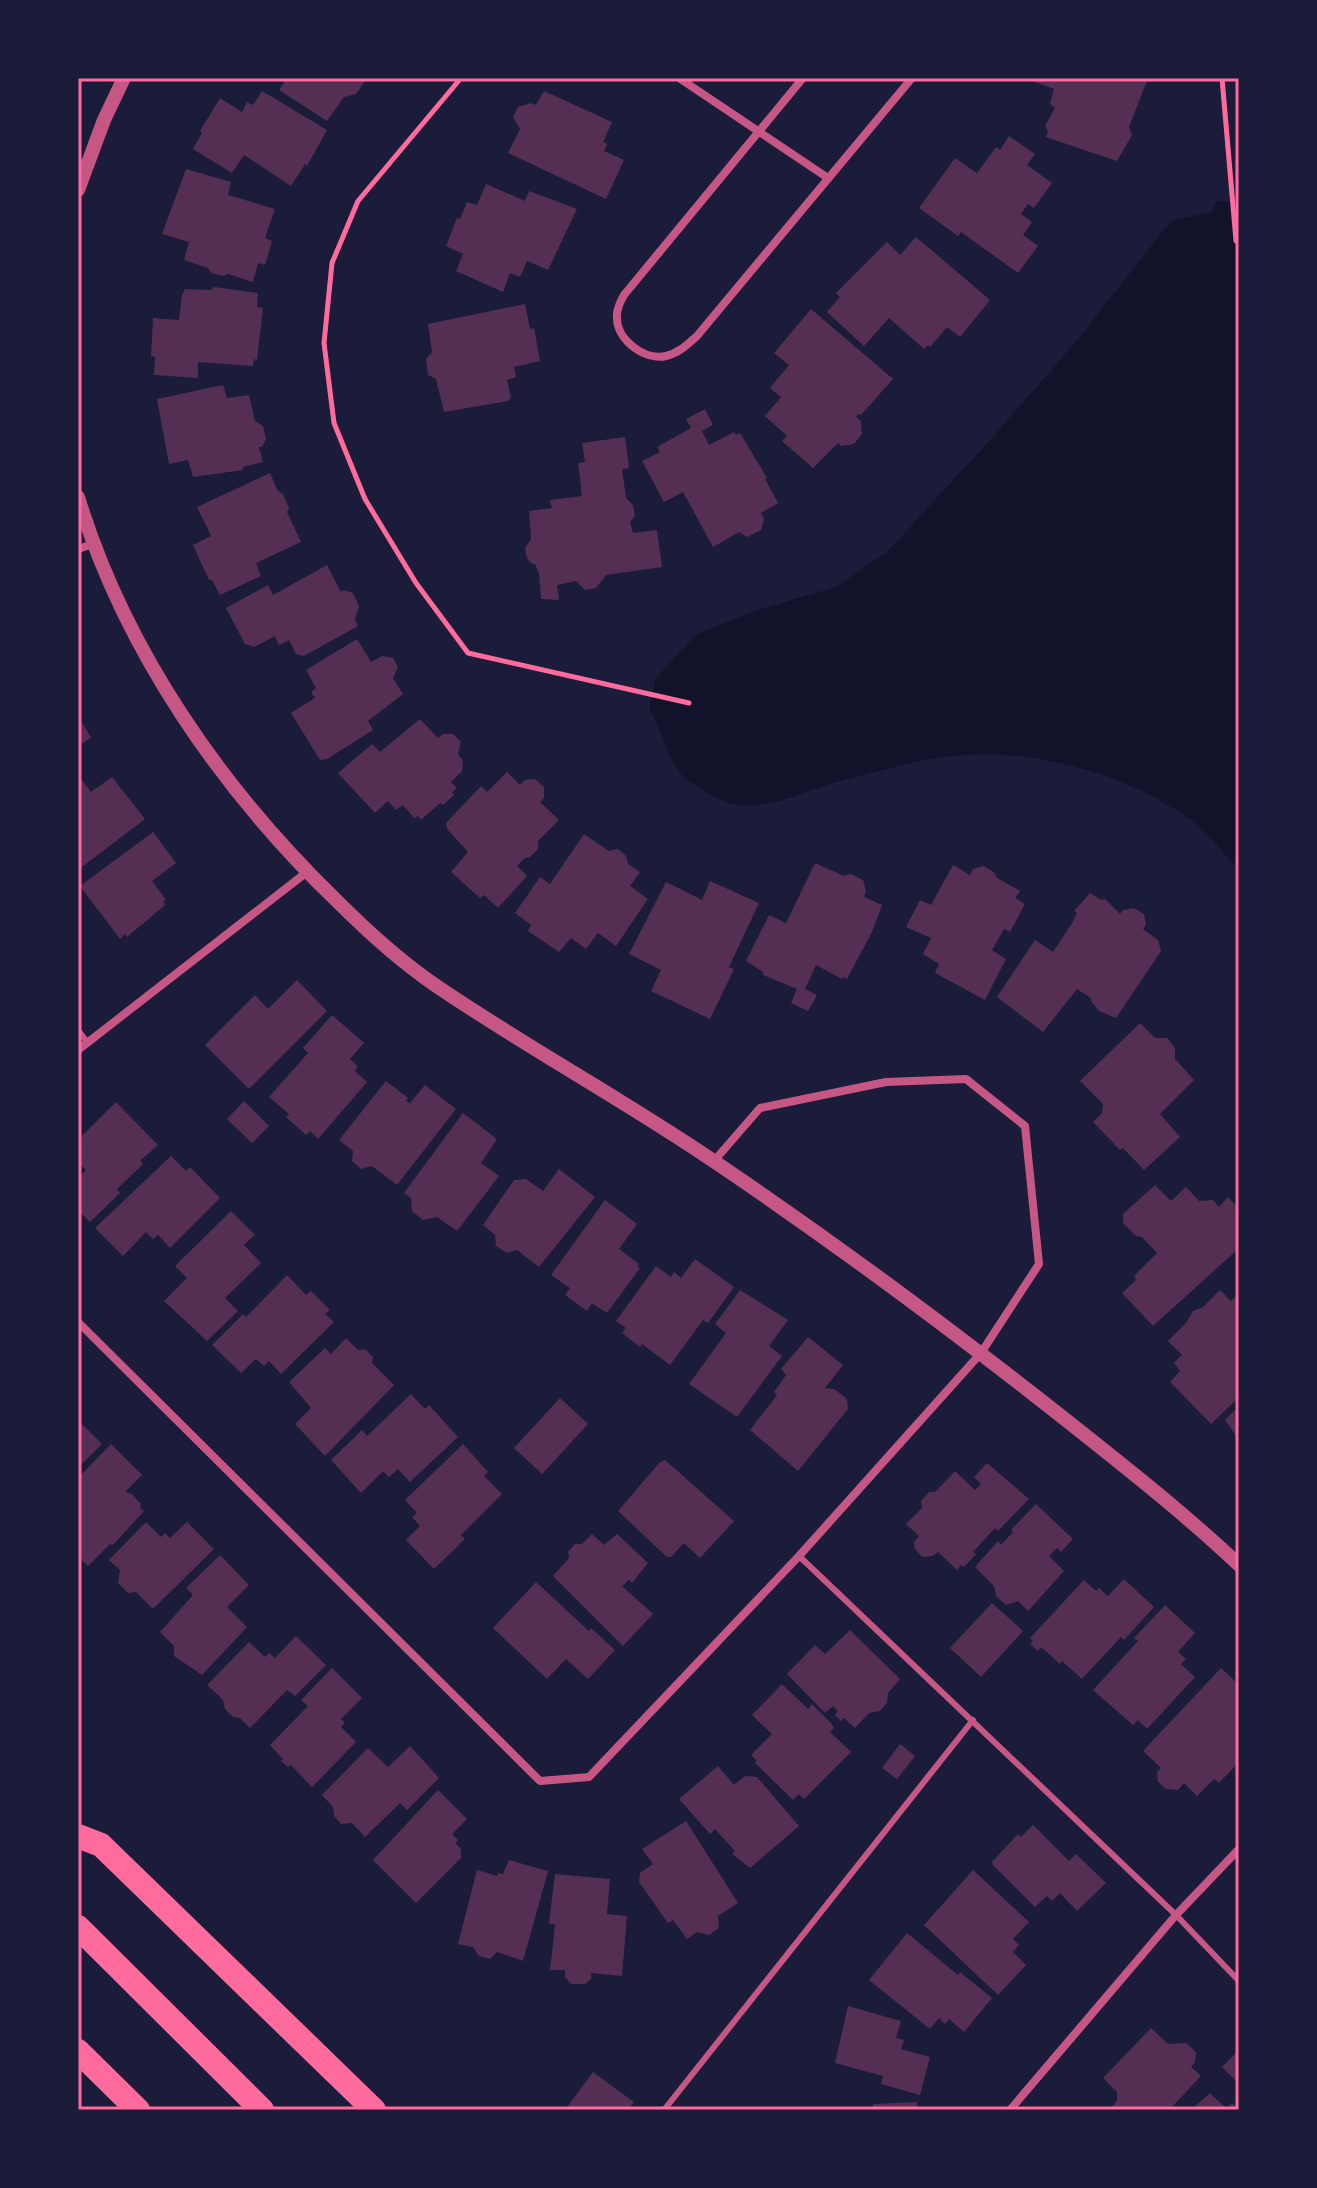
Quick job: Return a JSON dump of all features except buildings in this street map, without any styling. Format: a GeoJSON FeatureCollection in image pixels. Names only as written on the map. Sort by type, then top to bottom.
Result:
{"type":"FeatureCollection","features":[{"type":"Feature","properties":{"kind":"highway"},"geometry":{"type":"LineString","coordinates":[[78,1836],[101,1845],[374,2110]]}},
{"type":"Feature","properties":{"kind":"highway"},"geometry":{"type":"LineString","coordinates":[[78,1927],[262,2110]]}},
{"type":"Feature","properties":{"kind":"highway"},"geometry":{"type":"LineString","coordinates":[[78,2051],[138,2110]]}},
{"type":"Feature","properties":{"kind":"street"},"geometry":{"type":"LineString","coordinates":[[78,190],[104,120],[124,78]]}},
{"type":"Feature","properties":{"kind":"street"},"geometry":{"type":"LineString","coordinates":[[679,78],[828,178]]}},
{"type":"Feature","properties":{"kind":"street"},"geometry":{"type":"LineString","coordinates":[[803,78],[624,295],[616,322],[633,347],[650,357],[658,357],[676,353],[686,346],[912,78]]}},
{"type":"Feature","properties":{"kind":"street"},"geometry":{"type":"LineString","coordinates":[[78,497],[93,544],[118,603],[166,689],[239,794],[307,872],[368,930],[433,984],[714,1161],[981,1353],[1194,1522],[1239,1565]]}},
{"type":"Feature","properties":{"kind":"street"},"geometry":{"type":"LineString","coordinates":[[78,549],[93,544]]}},
{"type":"Feature","properties":{"kind":"street"},"geometry":{"type":"LineString","coordinates":[[78,1050],[307,872]]}},
{"type":"Feature","properties":{"kind":"street"},"geometry":{"type":"LineString","coordinates":[[78,1322],[540,1781],[589,1777],[799,1556],[981,1353],[1039,1264],[1025,1126],[966,1079],[886,1082],[760,1108],[714,1161]]}},
{"type":"Feature","properties":{"kind":"street"},"geometry":{"type":"LineString","coordinates":[[1010,2110],[1176,1915],[1239,1849]]}},
{"type":"Feature","properties":{"kind":"lane"},"geometry":{"type":"LineString","coordinates":[[78,1030],[87,1042]]}},
{"type":"Feature","properties":{"kind":"lane"},"geometry":{"type":"LineString","coordinates":[[799,1556],[1176,1915],[1239,1981]]}},
{"type":"Feature","properties":{"kind":"lane"},"geometry":{"type":"LineString","coordinates":[[664,2110],[973,1720]]}},
{"type":"Feature","properties":{"kind":"path"},"geometry":{"type":"LineString","coordinates":[[461,78],[358,201],[332,263],[324,343],[334,423],[365,499],[416,583],[468,653],[689,703]]}},
{"type":"Feature","properties":{"kind":"path"},"geometry":{"type":"LineString","coordinates":[[1222,78],[1236,241]]}},
{"type":"Feature","properties":{"kind":"shaded area"},"geometry":{"type":"Polygon","coordinates":[[[1217,201],[1239,203],[1239,871],[1206,833],[1184,815],[1121,782],[1052,761],[1017,756],[945,757],[910,763],[759,805],[734,804],[717,798],[682,775],[649,709],[656,678],[697,634],[754,611],[836,587],[888,551],[1075,343],[1171,221],[1211,212],[1217,201]]]}}]}
